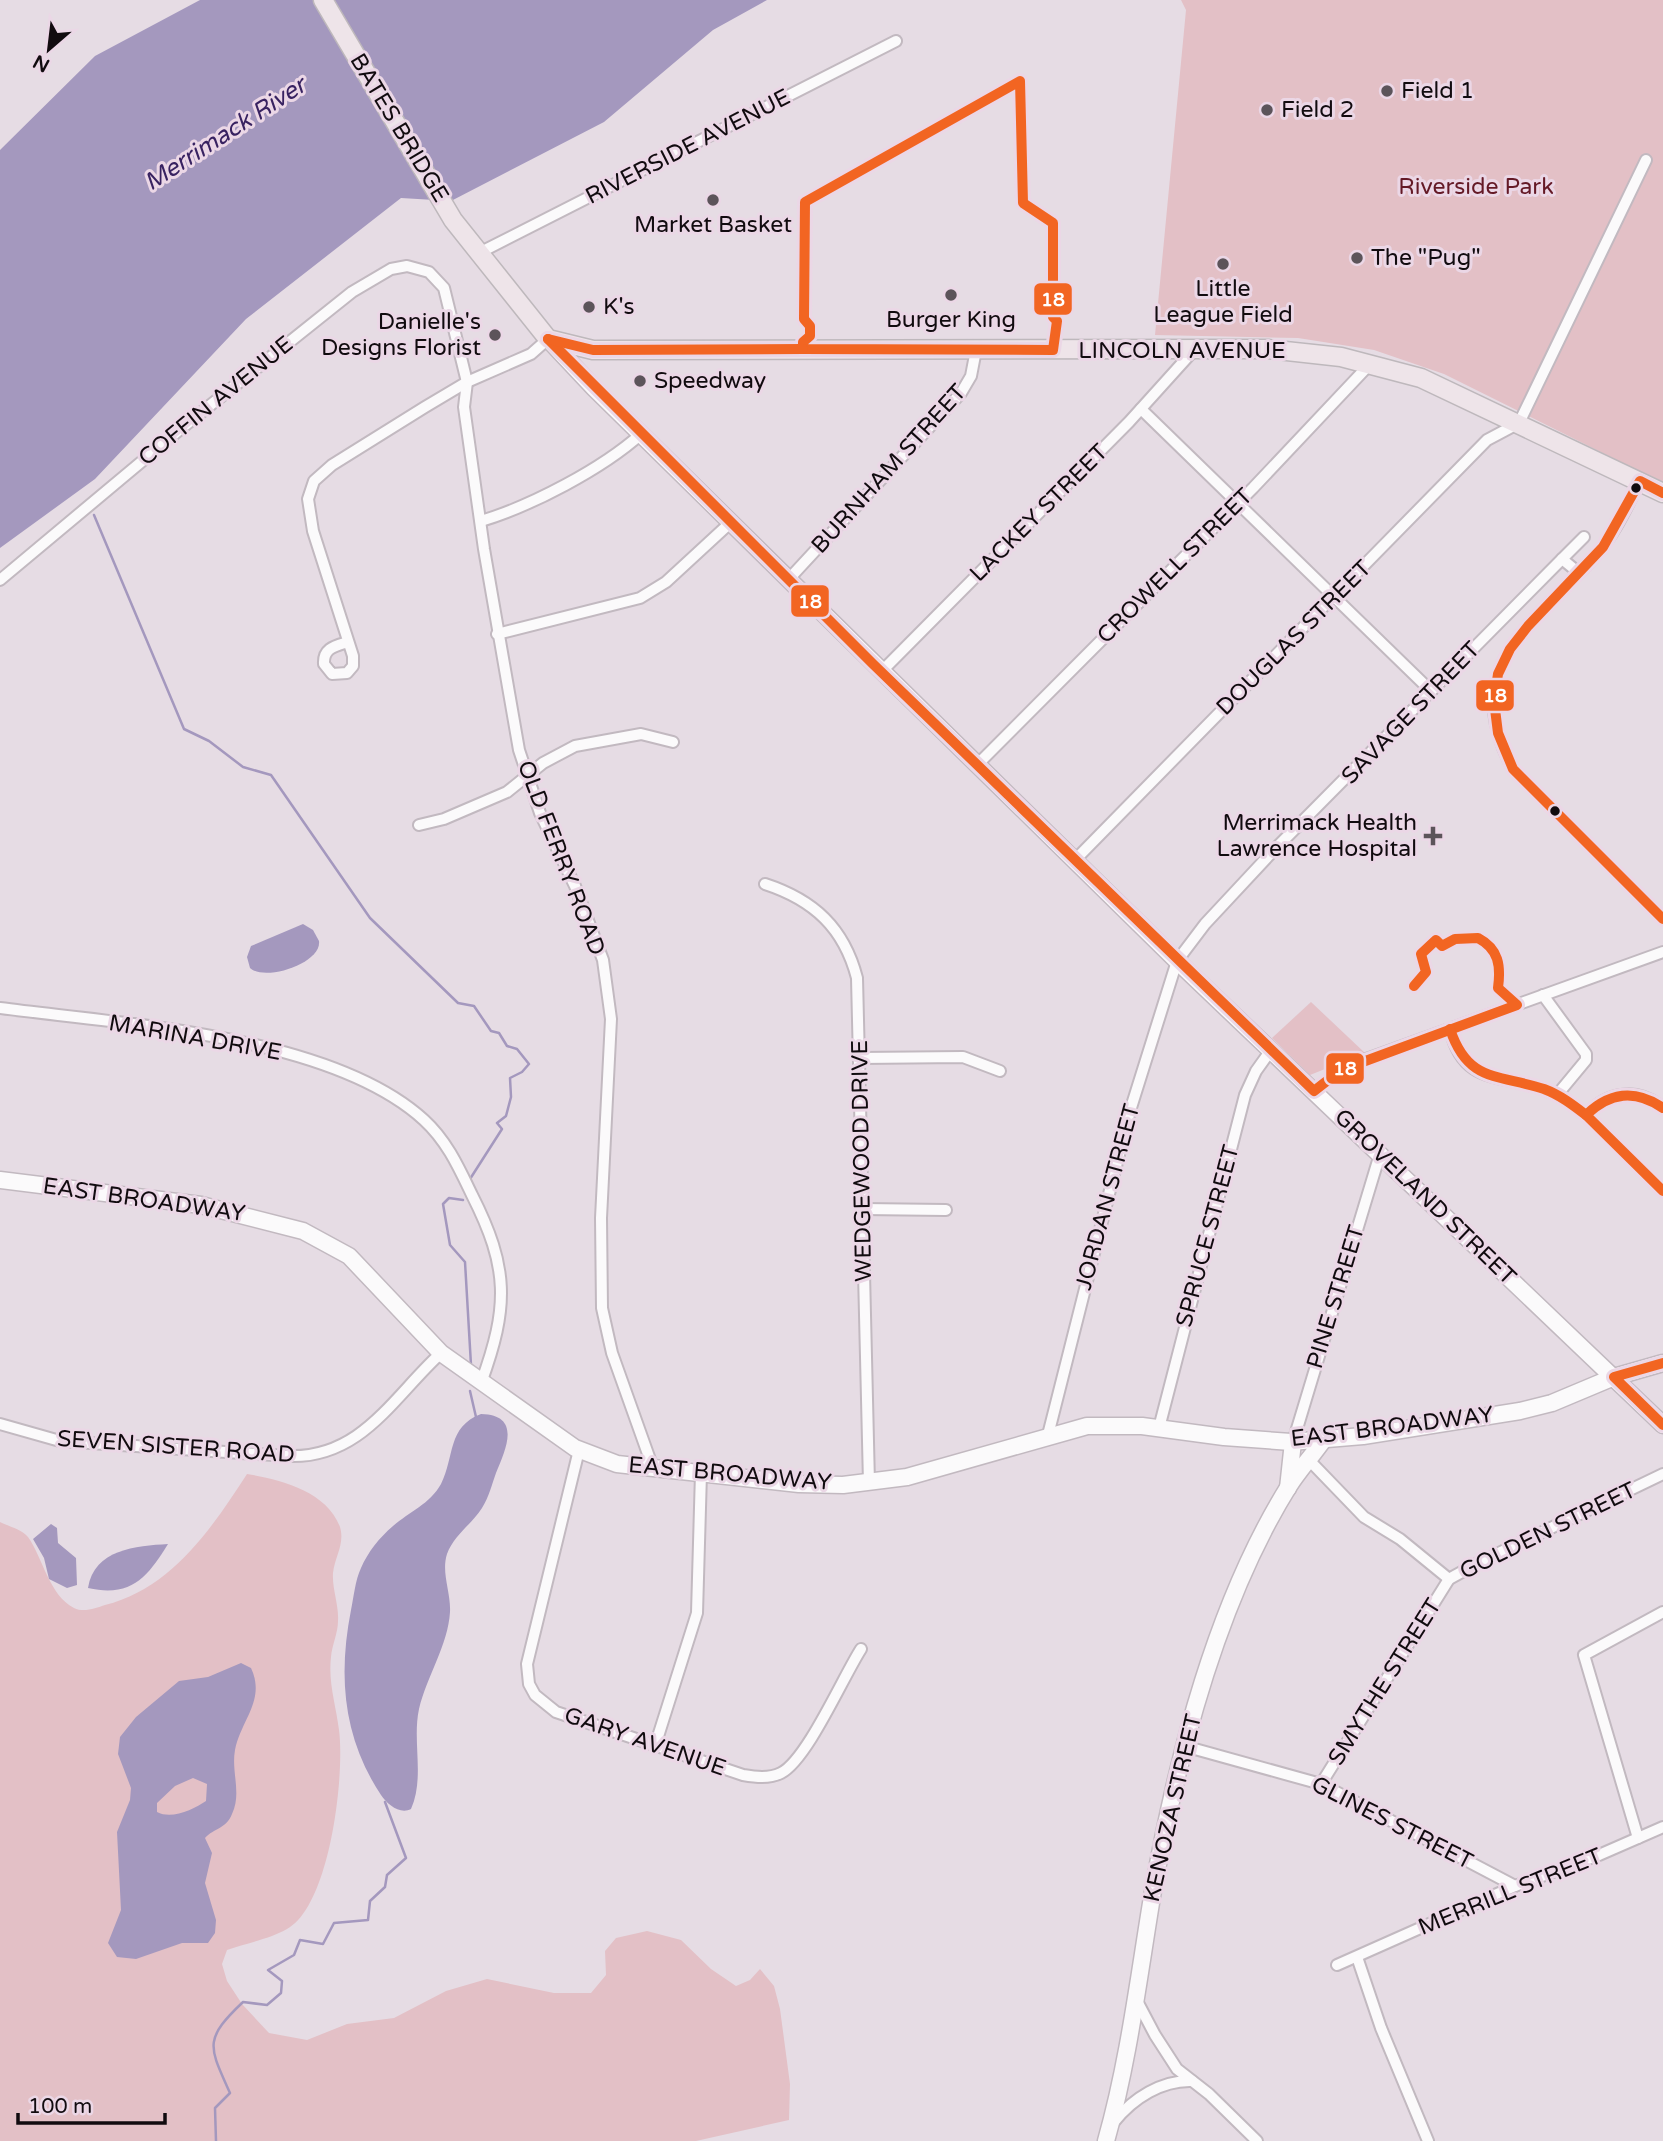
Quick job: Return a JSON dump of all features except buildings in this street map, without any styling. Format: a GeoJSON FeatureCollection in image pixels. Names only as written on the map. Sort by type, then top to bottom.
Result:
{"type":"FeatureCollection","features":[{"type":"Feature","properties":{"kind":"main road","name":"BATES BRIDGE"},"geometry":{"type":"LineString","coordinates":[[323,0],[453,220],[479,253]]}},
{"type":"Feature","properties":{"kind":"main road","name":"GROVELAND STREET"},"geometry":{"type":"LineString","coordinates":[[479,253],[548,339]]}},
{"type":"Feature","properties":{"kind":"main road","name":"LINCOLN AVENUE"},"geometry":{"type":"LineString","coordinates":[[548,339],[593,350],[1309,352],[1370,364],[1421,378],[1663,492]]}},
{"type":"Feature","properties":{"kind":"street","name":"RIVERSIDE AVENUE"},"geometry":{"type":"LineString","coordinates":[[479,253],[896,41]]}},
{"type":"Feature","properties":{"kind":"street"},"geometry":{"type":"LineString","coordinates":[[1519,423],[1646,160]]}},
{"type":"Feature","properties":{"kind":"street","name":"COFFIN AVENUE"},"geometry":{"type":"LineString","coordinates":[[0,580],[174,434],[352,292],[391,269],[407,267],[429,272],[444,288]]}},
{"type":"Feature","properties":{"kind":"street","name":"OLD FERRY ROAD"},"geometry":{"type":"LineString","coordinates":[[444,288],[467,383],[464,407],[497,634],[519,750],[540,813],[594,932],[604,970],[611,1019],[600,1295],[612,1353],[653,1468]]}},
{"type":"Feature","properties":{"kind":"street"},"geometry":{"type":"LineString","coordinates":[[348,642],[313,531],[308,499],[314,481],[332,465],[467,383],[531,354],[548,339]]}},
{"type":"Feature","properties":{"kind":"street","name":"GROVELAND STREET"},"geometry":{"type":"LineString","coordinates":[[548,339],[730,523],[1177,961],[1663,1425]]}},
{"type":"Feature","properties":{"kind":"street","name":"BURNHAM STREET"},"geometry":{"type":"LineString","coordinates":[[788,580],[961,393],[971,376],[976,350]]}},
{"type":"Feature","properties":{"kind":"street","name":"LACKEY STREET"},"geometry":{"type":"LineString","coordinates":[[881,672],[1141,408],[1194,350]]}},
{"type":"Feature","properties":{"kind":"street","name":"CROWELL STREET"},"geometry":{"type":"LineString","coordinates":[[977,765],[1239,503],[1370,364]]}},
{"type":"Feature","properties":{"kind":"street"},"geometry":{"type":"LineString","coordinates":[[1141,408],[1431,691]]}},
{"type":"Feature","properties":{"kind":"street","name":"DOUGLAS STREET"},"geometry":{"type":"LineString","coordinates":[[1075,860],[1487,440],[1519,423]]}},
{"type":"Feature","properties":{"kind":"street"},"geometry":{"type":"LineString","coordinates":[[481,521],[528,502],[610,461],[642,434]]}},
{"type":"Feature","properties":{"kind":"street"},"geometry":{"type":"LineString","coordinates":[[1640,481],[1608,539],[1579,573],[1520,632],[1505,657],[1495,688],[1498,733],[1513,769],[1525,784],[1663,919]]}},
{"type":"Feature","properties":{"kind":"street"},"geometry":{"type":"LineString","coordinates":[[497,634],[640,598],[666,582],[730,523]]}},
{"type":"Feature","properties":{"kind":"street","name":"SAVAGE STREET"},"geometry":{"type":"LineString","coordinates":[[1177,961],[1232,894],[1584,537]]}},
{"type":"Feature","properties":{"kind":"street"},"geometry":{"type":"LineString","coordinates":[[1562,559],[1579,573]]}},
{"type":"Feature","properties":{"kind":"street"},"geometry":{"type":"LineString","coordinates":[[419,825],[444,819],[507,792],[543,763],[575,746],[641,734],[673,742]]}},
{"type":"Feature","properties":{"kind":"street","name":"WEDGEWOOD DRIVE"},"geometry":{"type":"LineString","coordinates":[[765,884],[794,895],[820,911],[853,960],[859,993],[869,1483]]}},
{"type":"Feature","properties":{"kind":"street"},"geometry":{"type":"LineString","coordinates":[[1314,1091],[1341,1070],[1663,952]]}},
{"type":"Feature","properties":{"kind":"street","name":"JORDAN STREET"},"geometry":{"type":"LineString","coordinates":[[1048,1435],[1118,1158],[1177,961]]}},
{"type":"Feature","properties":{"kind":"street"},"geometry":{"type":"LineString","coordinates":[[1544,995],[1586,1054],[1582,1064],[1557,1095]]}},
{"type":"Feature","properties":{"kind":"street","name":"MARINA DRIVE"},"geometry":{"type":"LineString","coordinates":[[0,1008],[192,1033],[248,1044],[341,1071],[413,1110],[446,1144],[491,1233],[500,1263],[501,1304],[491,1354],[481,1382]]}},
{"type":"Feature","properties":{"kind":"street"},"geometry":{"type":"LineString","coordinates":[[1450,1029],[1460,1057],[1478,1072],[1557,1095],[1586,1115],[1663,1191]]}},
{"type":"Feature","properties":{"kind":"street","name":"SPRUCE STREET"},"geometry":{"type":"LineString","coordinates":[[1159,1428],[1245,1095],[1256,1071],[1271,1051]]}},
{"type":"Feature","properties":{"kind":"street"},"geometry":{"type":"LineString","coordinates":[[860,1058],[962,1057],[1000,1071]]}},
{"type":"Feature","properties":{"kind":"street"},"geometry":{"type":"LineString","coordinates":[[1586,1115],[1603,1099],[1626,1093],[1642,1096],[1663,1108]]}},
{"type":"Feature","properties":{"kind":"street","name":"PINE STREET"},"geometry":{"type":"LineString","coordinates":[[1293,1441],[1380,1154]]}},
{"type":"Feature","properties":{"kind":"street","name":"EAST BROADWAY"},"geometry":{"type":"LineString","coordinates":[[0,1180],[201,1205],[303,1231],[349,1256],[441,1353],[579,1450],[606,1461],[653,1468],[799,1484],[869,1483],[907,1477],[1087,1426],[1159,1428],[1224,1437],[1293,1441],[1324,1439],[1520,1411],[1552,1403],[1614,1377],[1663,1363]]}},
{"type":"Feature","properties":{"kind":"street"},"geometry":{"type":"LineString","coordinates":[[863,1209],[946,1210]]}},
{"type":"Feature","properties":{"kind":"street","name":"SEVEN SISTER ROAD"},"geometry":{"type":"LineString","coordinates":[[0,1424],[60,1441],[288,1456],[315,1455],[341,1447],[364,1433],[441,1353]]}},
{"type":"Feature","properties":{"kind":"street","name":"KENOZA STREET"},"geometry":{"type":"LineString","coordinates":[[1108,2134],[1166,1826],[1184,1746],[1239,1587],[1287,1490],[1324,1439]]}},
{"type":"Feature","properties":{"kind":"street","name":"KENOZA STREET"},"geometry":{"type":"LineString","coordinates":[[1287,1490],[1293,1441]]}},
{"type":"Feature","properties":{"kind":"street","name":"GARY AVENUE"},"geometry":{"type":"LineString","coordinates":[[579,1450],[527,1664],[529,1684],[535,1695],[556,1712],[743,1775],[766,1777],[781,1773],[793,1764],[808,1743],[861,1649]]}},
{"type":"Feature","properties":{"kind":"street","name":"GOLDEN STREET"},"geometry":{"type":"LineString","coordinates":[[1310,1460],[1344,1500],[1364,1517],[1401,1539],[1449,1580],[1478,1563],[1663,1474]]}},
{"type":"Feature","properties":{"kind":"street"},"geometry":{"type":"LineString","coordinates":[[655,1746],[697,1613],[701,1473]]}},
{"type":"Feature","properties":{"kind":"street","name":"SMYTHE STREET"},"geometry":{"type":"LineString","coordinates":[[1321,1784],[1449,1580]]}},
{"type":"Feature","properties":{"kind":"street"},"geometry":{"type":"LineString","coordinates":[[1639,1838],[1584,1655],[1663,1612]]}},
{"type":"Feature","properties":{"kind":"street","name":"GLINES STREET"},"geometry":{"type":"LineString","coordinates":[[1184,1746],[1321,1784],[1515,1886]]}},
{"type":"Feature","properties":{"kind":"street","name":"MERRILL STREET"},"geometry":{"type":"LineString","coordinates":[[1337,1965],[1515,1886],[1663,1827]]}},
{"type":"Feature","properties":{"kind":"street"},"geometry":{"type":"LineString","coordinates":[[1357,1956],[1381,2028],[1429,2141]]}},
{"type":"Feature","properties":{"kind":"street"},"geometry":{"type":"LineString","coordinates":[[1136,1996],[1171,2061],[1257,2141]]}},
{"type":"Feature","properties":{"kind":"street"},"geometry":{"type":"LineString","coordinates":[[1108,2134],[1130,2105],[1168,2082],[1192,2081]]}},
{"type":"Feature","properties":{"kind":"green space","name":"Riverside Park"},"geometry":{"type":"Polygon","coordinates":[[[1181,0],[1663,0],[1663,483],[1444,374],[1374,350],[1298,338],[1155,335],[1186,10],[1181,0]]]}},
{"type":"Feature","properties":{"kind":"green space"},"geometry":{"type":"Polygon","coordinates":[[[1311,1002],[1365,1053],[1310,1075],[1272,1038],[1311,1002]]]}},
{"type":"Feature","properties":{"kind":"green space"},"geometry":{"type":"Polygon","coordinates":[[[247,1474],[273,1479],[301,1489],[324,1504],[340,1527],[341,1545],[333,1573],[338,1626],[330,1667],[340,1751],[337,1807],[324,1868],[314,1895],[302,1916],[287,1929],[227,1950],[222,1964],[227,1981],[242,2004],[269,2033],[307,2040],[347,2024],[394,2018],[446,1991],[487,1979],[554,1993],[591,1993],[606,1975],[605,1951],[616,1938],[647,1931],[681,1940],[711,1969],[736,1986],[750,1980],[760,1969],[774,1986],[780,2009],[790,2084],[789,2120],[696,2141],[0,2141],[0,1522],[28,1537],[52,1585],[65,1602],[74,1608],[90,1610],[129,1597],[170,1571],[204,1535],[247,1474]]]}},
{"type":"Feature","properties":{"kind":"water","name":"Merrimack River"},"geometry":{"type":"Polygon","coordinates":[[[200,0],[767,0],[713,30],[604,122],[451,201],[401,198],[246,319],[95,479],[0,548],[0,150],[95,56],[200,0]]]}},
{"type":"Feature","properties":{"kind":"water"},"geometry":{"type":"Polygon","coordinates":[[[303,924],[313,930],[319,941],[318,949],[312,956],[291,968],[279,971],[257,972],[250,968],[247,957],[251,946],[303,924]]]}},
{"type":"Feature","properties":{"kind":"water"},"geometry":{"type":"Polygon","coordinates":[[[481,1414],[502,1420],[508,1435],[504,1454],[484,1504],[454,1541],[447,1554],[445,1568],[450,1612],[441,1648],[419,1709],[415,1797],[411,1809],[398,1810],[381,1795],[368,1773],[351,1729],[345,1659],[357,1578],[379,1540],[436,1491],[441,1484],[457,1434],[462,1426],[481,1414]]]}},
{"type":"Feature","properties":{"kind":"water"},"geometry":{"type":"Polygon","coordinates":[[[51,1524],[57,1528],[58,1543],[76,1558],[77,1585],[67,1588],[49,1579],[44,1558],[33,1539],[51,1524]]]}},
{"type":"Feature","properties":{"kind":"water"},"geometry":{"type":"Polygon","coordinates":[[[168,1544],[146,1575],[137,1582],[116,1590],[88,1588],[92,1575],[108,1557],[143,1546],[168,1544]]]}},
{"type":"Feature","properties":{"kind":"water"},"geometry":{"type":"Polygon","coordinates":[[[241,1663],[251,1668],[256,1690],[235,1750],[235,1806],[227,1823],[205,1838],[212,1853],[205,1883],[216,1920],[215,1933],[208,1943],[182,1943],[136,1959],[117,1957],[108,1943],[121,1910],[117,1832],[130,1800],[131,1788],[118,1754],[120,1737],[136,1717],[179,1681],[208,1677],[241,1663]],[[193,1778],[175,1786],[157,1803],[157,1812],[176,1814],[201,1804],[206,1801],[207,1784],[193,1778]]]}},
{"type":"Feature","properties":{"kind":"waterway"},"geometry":{"type":"LineString","coordinates":[[94,515],[184,729],[209,741],[243,767],[271,775],[370,918],[458,1003],[474,1006],[491,1031],[499,1033],[507,1046],[517,1049],[529,1064],[522,1072],[510,1078],[511,1097],[506,1116],[497,1123],[502,1129],[470,1179]]}},
{"type":"Feature","properties":{"kind":"waterway"},"geometry":{"type":"LineString","coordinates":[[463,1200],[449,1198],[443,1204],[450,1245],[465,1262],[471,1365]]}},
{"type":"Feature","properties":{"kind":"waterway"},"geometry":{"type":"LineString","coordinates":[[470,1391],[476,1417]]}},
{"type":"Feature","properties":{"kind":"waterway"},"geometry":{"type":"LineString","coordinates":[[216,2141],[215,2108],[230,2093],[214,2054],[216,2035],[243,2002],[267,2005],[281,1993],[282,1981],[268,1970],[294,1955],[300,1940],[323,1944],[334,1923],[368,1920],[370,1901],[385,1887],[387,1875],[406,1858],[385,1802]]}},
{"type":"Feature","properties":{"kind":"transit line","name":"18"},"geometry":{"type":"LineString","coordinates":[[1020,81],[1023,203],[1053,223],[1053,317],[1057,321],[1053,350],[803,349],[803,342],[810,336],[810,326],[804,319],[805,202],[1020,81]]}},
{"type":"Feature","properties":{"kind":"transit line","name":"18"},"geometry":{"type":"LineString","coordinates":[[548,339],[873,664],[1314,1091],[1341,1070],[1517,1005],[1498,988],[1497,959],[1490,947],[1478,938],[1455,939],[1442,946],[1436,940],[1421,954],[1426,972],[1414,986]]}},
{"type":"Feature","properties":{"kind":"transit line","name":"18"},"geometry":{"type":"LineString","coordinates":[[548,339],[593,350],[803,349]]}},
{"type":"Feature","properties":{"kind":"transit line","name":"18"},"geometry":{"type":"LineString","coordinates":[[1663,493],[1640,481],[1603,547],[1528,626],[1510,649],[1498,674],[1494,701],[1498,733],[1513,769],[1663,919]]}},
{"type":"Feature","properties":{"kind":"transit line","name":"18"},"geometry":{"type":"LineString","coordinates":[[1450,1029],[1457,1046],[1476,1068],[1486,1074],[1550,1091],[1586,1115]]}},
{"type":"Feature","properties":{"kind":"transit line","name":"18"},"geometry":{"type":"LineString","coordinates":[[1663,1108],[1643,1098],[1623,1096],[1604,1102],[1586,1115],[1663,1191]]}},
{"type":"Feature","properties":{"kind":"transit line","name":"18"},"geometry":{"type":"LineString","coordinates":[[1663,1363],[1614,1377],[1663,1425]]}},
{"type":"Feature","properties":{"kind":"place","name":"Field 1"},"geometry":{"type":"Point","coordinates":[1387,91]}},
{"type":"Feature","properties":{"kind":"place","name":"Field 2"},"geometry":{"type":"Point","coordinates":[1267,110]}},
{"type":"Feature","properties":{"kind":"place","name":"Market Basket"},"geometry":{"type":"Point","coordinates":[713,200]}},
{"type":"Feature","properties":{"kind":"place","name":"The \"Pug\""},"geometry":{"type":"Point","coordinates":[1357,258]}},
{"type":"Feature","properties":{"kind":"place","name":"Little League Field"},"geometry":{"type":"Point","coordinates":[1223,264]}},
{"type":"Feature","properties":{"kind":"place","name":"Burger King"},"geometry":{"type":"Point","coordinates":[951,295]}},
{"type":"Feature","properties":{"kind":"place","name":"K's"},"geometry":{"type":"Point","coordinates":[589,307]}},
{"type":"Feature","properties":{"kind":"place","name":"Danielle's Designs Florist"},"geometry":{"type":"Point","coordinates":[495,335]}},
{"type":"Feature","properties":{"kind":"place","name":"Speedway"},"geometry":{"type":"Point","coordinates":[640,381]}},
{"type":"Feature","properties":{"kind":"place","name":"Merrimack Health Lawrence Hospital"},"geometry":{"type":"Point","coordinates":[1433,836]}}]}
